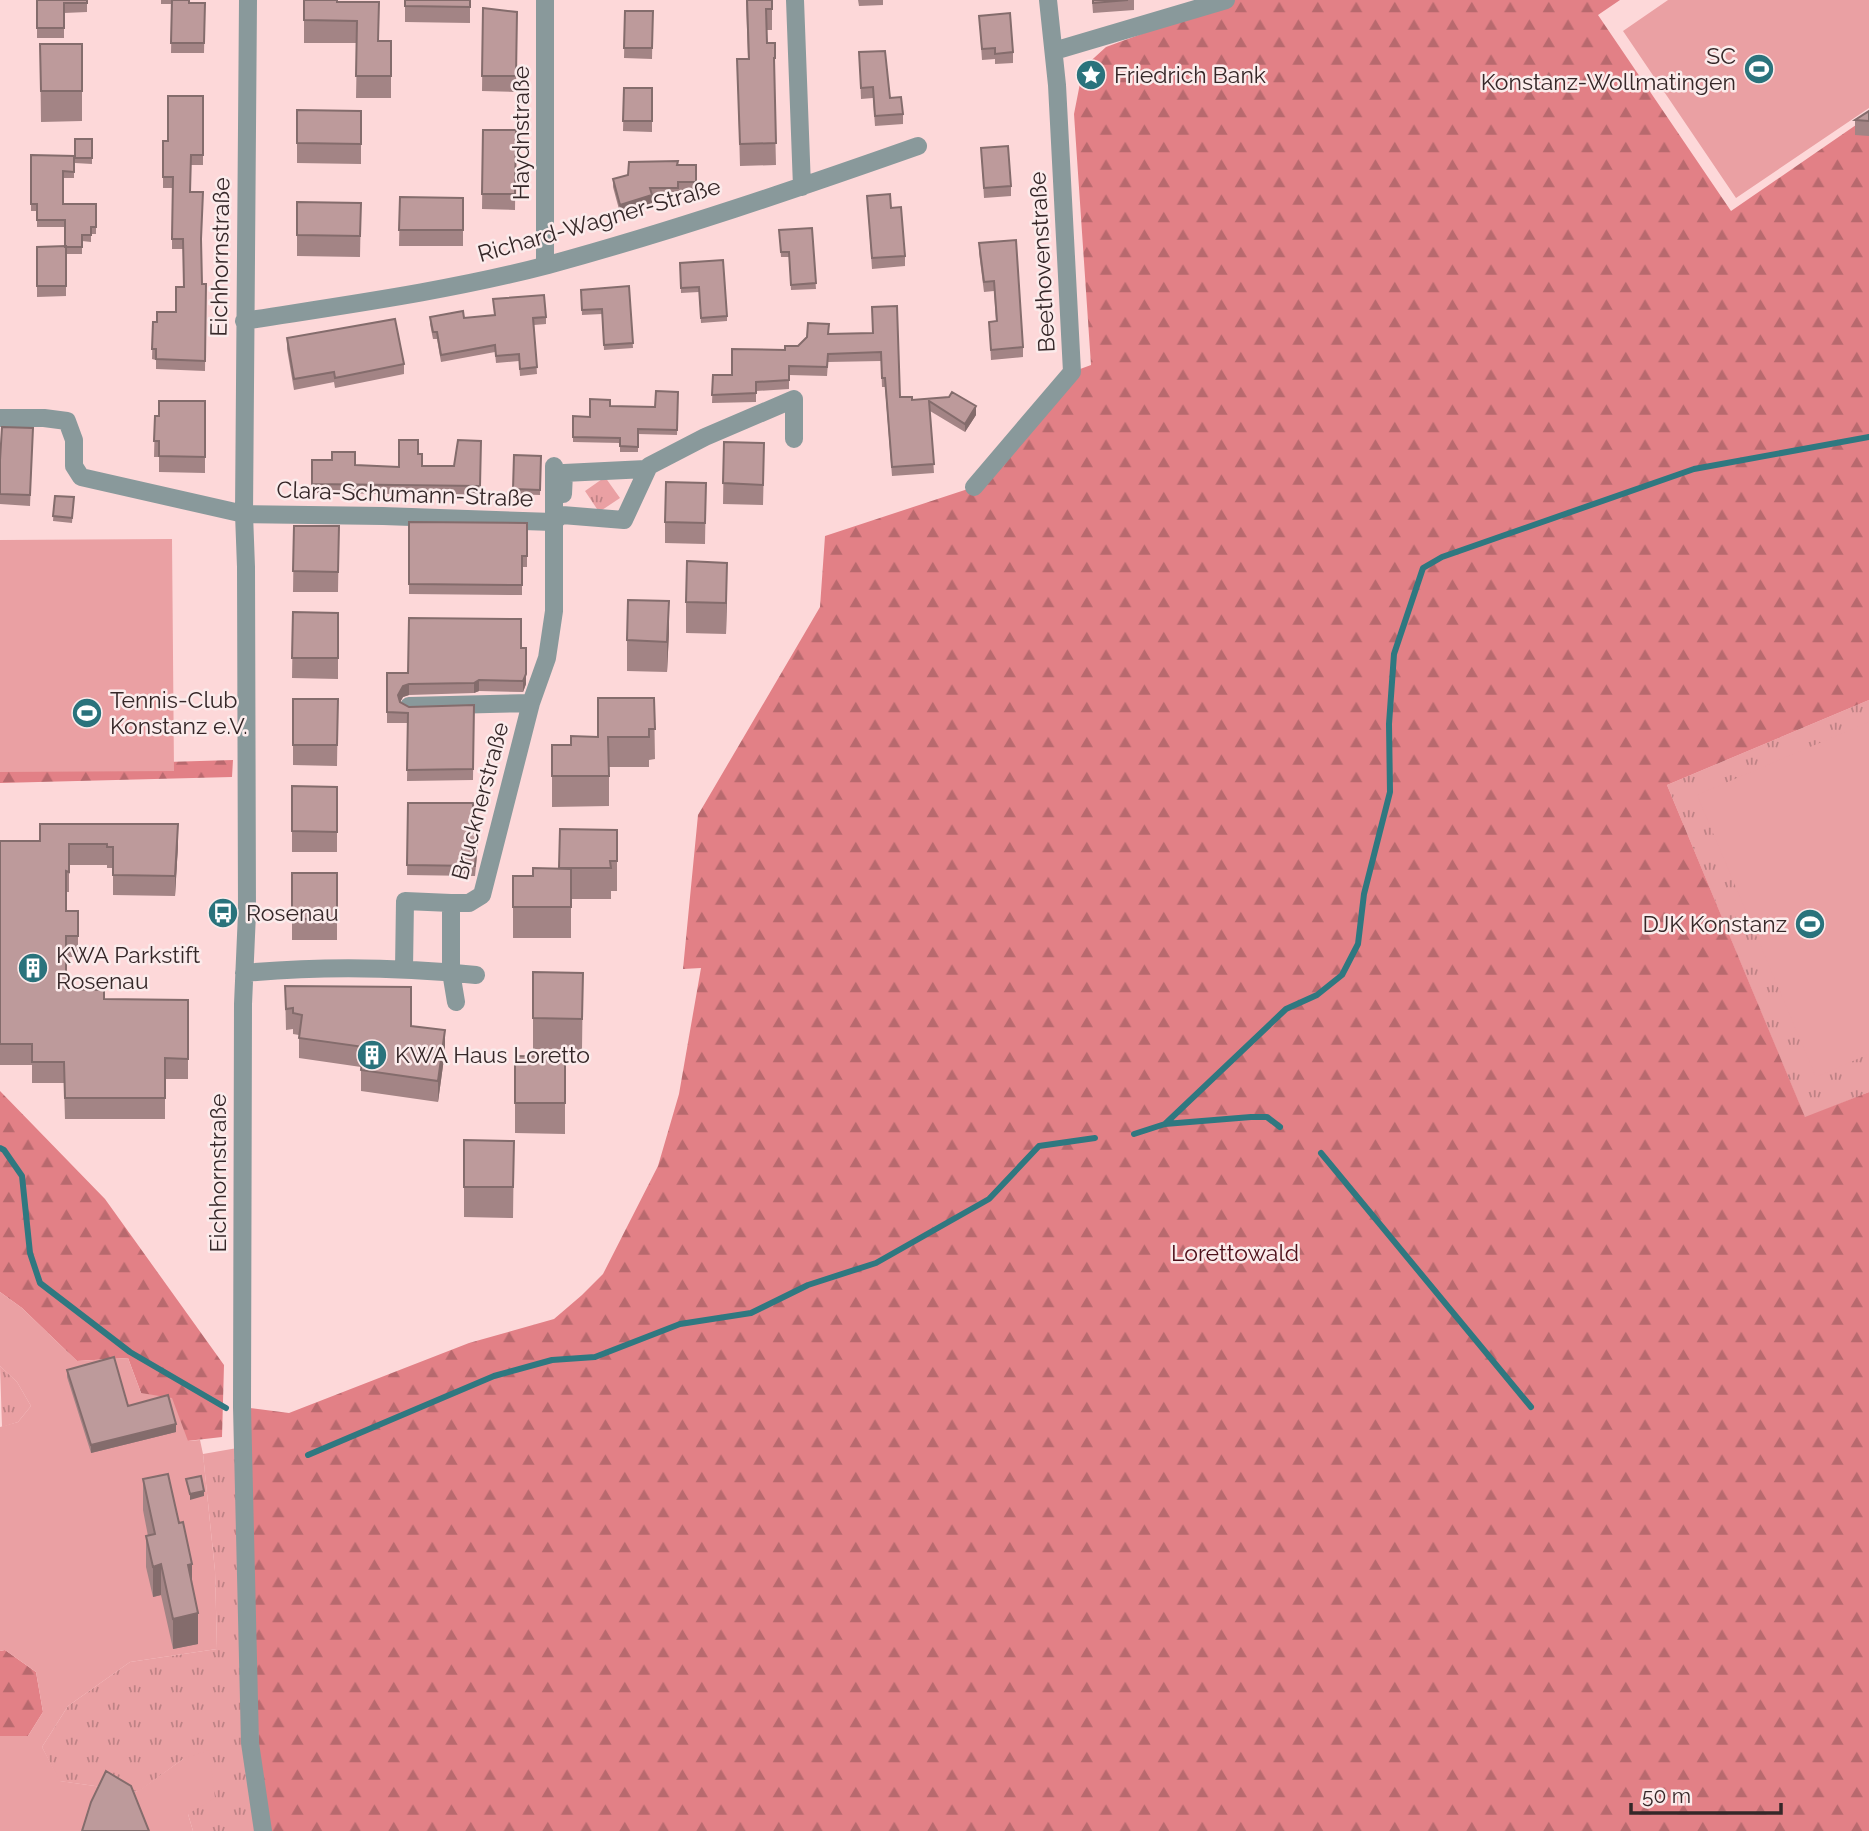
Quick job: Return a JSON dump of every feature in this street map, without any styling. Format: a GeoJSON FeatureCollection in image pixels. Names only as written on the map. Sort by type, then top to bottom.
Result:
{"type":"FeatureCollection","features":[{"type":"Feature","properties":{"kind":"street","name":"Eichhornstraße"},"geometry":{"type":"LineString","coordinates":[[248,0],[244,321],[247,883],[244,973],[243,1447],[250,1743],[262,1831]]}},
{"type":"Feature","properties":{"kind":"street","name":"Haydnstraße"},"geometry":{"type":"LineString","coordinates":[[545,0],[545,265]]}},
{"type":"Feature","properties":{"kind":"street"},"geometry":{"type":"LineString","coordinates":[[795,0],[802,187]]}},
{"type":"Feature","properties":{"kind":"street","name":"Beethovenstraße"},"geometry":{"type":"LineString","coordinates":[[974,487],[1072,372],[1054,51],[1048,0]]}},
{"type":"Feature","properties":{"kind":"street"},"geometry":{"type":"LineString","coordinates":[[1054,51],[1226,0]]}},
{"type":"Feature","properties":{"kind":"street","name":"Richard-Wagner-Straße"},"geometry":{"type":"LineString","coordinates":[[244,321],[367,301],[545,265],[802,187],[918,146]]}},
{"type":"Feature","properties":{"kind":"street","name":"Clara-Schumann-Straße"},"geometry":{"type":"LineString","coordinates":[[244,514],[624,520],[646,469],[705,438],[794,400],[794,439]]}},
{"type":"Feature","properties":{"kind":"street"},"geometry":{"type":"LineString","coordinates":[[0,418],[67,421],[74,440],[74,466],[82,477],[244,514]]}},
{"type":"Feature","properties":{"kind":"street","name":"Brucknerstraße"},"geometry":{"type":"LineString","coordinates":[[456,1002],[451,972],[451,903],[469,904],[482,895],[531,703],[547,658],[554,611],[558,519],[554,466]]}},
{"type":"Feature","properties":{"kind":"street","name":"Clara-Schumann-Straße"},"geometry":{"type":"LineString","coordinates":[[558,519],[564,473],[646,469]]}},
{"type":"Feature","properties":{"kind":"street","name":"Brucknerstraße"},"geometry":{"type":"LineString","coordinates":[[410,706],[531,703]]}},
{"type":"Feature","properties":{"kind":"street"},"geometry":{"type":"LineString","coordinates":[[404,969],[405,901],[451,903]]}},
{"type":"Feature","properties":{"kind":"street"},"geometry":{"type":"LineString","coordinates":[[244,973],[354,967],[476,975]]}},
{"type":"Feature","properties":{"kind":"green space","name":"Lorettowald"},"geometry":{"type":"Polygon","coordinates":[[[1234,0],[1620,0],[1598,15],[1731,211],[1869,116],[1869,700],[1667,785],[1805,1117],[1869,1092],[1869,1831],[263,1831],[242,1407],[289,1413],[469,1343],[554,1319],[603,1274],[658,1166],[679,1094],[701,968],[683,969],[698,815],[820,607],[825,536],[974,487],[1072,372],[1091,365],[1074,114],[1083,68],[1106,47],[1234,0]]]}},
{"type":"Feature","properties":{"kind":"green space","name":"SC Konstanz-Wollmatingen"},"geometry":{"type":"Polygon","coordinates":[[[1668,0],[1869,0],[1869,108],[1736,198],[1623,31],[1668,0]]]}},
{"type":"Feature","properties":{"kind":"green space"},"geometry":{"type":"Polygon","coordinates":[[[605,477],[620,498],[599,512],[585,491],[605,477]]]}},
{"type":"Feature","properties":{"kind":"green space","name":"Tennis-Club Konstanz e.V."},"geometry":{"type":"Polygon","coordinates":[[[172,539],[174,771],[0,772],[0,540],[172,539]]]}},
{"type":"Feature","properties":{"kind":"green space","name":"DJK Konstanz"},"geometry":{"type":"Polygon","coordinates":[[[1869,700],[1869,1092],[1805,1118],[1667,785],[1869,700]]]}},
{"type":"Feature","properties":{"kind":"green space","name":"DJK Konstanz"},"geometry":{"type":"Polygon","coordinates":[[[1869,722],[1869,1054],[1816,1077],[1697,795],[1869,722]]]}},
{"type":"Feature","properties":{"kind":"green space"},"geometry":{"type":"Polygon","coordinates":[[[233,760],[232,777],[0,783],[0,767],[233,760]]]}},
{"type":"Feature","properties":{"kind":"green space"},"geometry":{"type":"Polygon","coordinates":[[[0,1091],[105,1199],[224,1365],[222,1437],[187,1441],[141,1393],[128,1358],[77,1361],[22,1308],[0,1292],[0,1091]]]}},
{"type":"Feature","properties":{"kind":"green space"},"geometry":{"type":"Polygon","coordinates":[[[0,1292],[22,1308],[77,1361],[128,1358],[141,1393],[172,1398],[188,1441],[200,1440],[215,1571],[217,1649],[130,1662],[68,1706],[42,1747],[60,1781],[137,1792],[183,1759],[209,1750],[215,1798],[188,1814],[193,1831],[0,1831],[0,1736],[28,1736],[43,1712],[36,1672],[5,1650],[0,1651],[0,1427],[18,1422],[31,1406],[17,1382],[0,1366],[0,1292]]]}},
{"type":"Feature","properties":{"kind":"green space"},"geometry":{"type":"Polygon","coordinates":[[[0,1366],[17,1382],[31,1406],[18,1422],[2,1427],[0,1366]]]}},
{"type":"Feature","properties":{"kind":"green space"},"geometry":{"type":"Polygon","coordinates":[[[243,1447],[263,1831],[193,1831],[188,1814],[183,1759],[138,1792],[59,1781],[42,1747],[68,1706],[130,1662],[217,1649],[215,1571],[203,1454],[243,1447]]]}},
{"type":"Feature","properties":{"kind":"green space"},"geometry":{"type":"Polygon","coordinates":[[[5,1650],[36,1672],[43,1712],[28,1736],[0,1736],[0,1651],[5,1650]]]}},
{"type":"Feature","properties":{"kind":"building"},"geometry":{"type":"Polygon","coordinates":[[[37,0],[87,0],[87,3],[64,3],[64,28],[37,28],[37,0]]]}},
{"type":"Feature","properties":{"kind":"building"},"geometry":{"type":"Polygon","coordinates":[[[172,0],[205,3],[204,43],[171,43],[172,0]]]}},
{"type":"Feature","properties":{"kind":"building"},"geometry":{"type":"Polygon","coordinates":[[[304,0],[379,2],[378,41],[391,41],[391,76],[356,76],[357,21],[304,20],[304,0]]]}},
{"type":"Feature","properties":{"kind":"building"},"geometry":{"type":"Polygon","coordinates":[[[405,0],[470,0],[470,7],[405,6],[405,0]]]}},
{"type":"Feature","properties":{"kind":"building"},"geometry":{"type":"Polygon","coordinates":[[[747,0],[772,0],[772,9],[766,9],[767,43],[775,43],[776,143],[740,144],[737,59],[749,59],[747,0]]]}},
{"type":"Feature","properties":{"kind":"building"},"geometry":{"type":"Polygon","coordinates":[[[1093,0],[1128,0],[1093,3],[1093,0]]]}},
{"type":"Feature","properties":{"kind":"building"},"geometry":{"type":"Polygon","coordinates":[[[483,8],[517,12],[516,76],[482,76],[483,8]]]}},
{"type":"Feature","properties":{"kind":"building"},"geometry":{"type":"Polygon","coordinates":[[[625,11],[653,11],[652,48],[624,48],[625,11]]]}},
{"type":"Feature","properties":{"kind":"building"},"geometry":{"type":"Polygon","coordinates":[[[1010,13],[1013,52],[995,54],[995,48],[982,49],[979,16],[1010,13]]]}},
{"type":"Feature","properties":{"kind":"building"},"geometry":{"type":"Polygon","coordinates":[[[40,44],[82,44],[82,91],[41,91],[40,44]]]}},
{"type":"Feature","properties":{"kind":"building"},"geometry":{"type":"Polygon","coordinates":[[[885,51],[890,98],[901,97],[903,114],[875,116],[873,87],[861,88],[859,52],[885,51]]]}},
{"type":"Feature","properties":{"kind":"building"},"geometry":{"type":"Polygon","coordinates":[[[624,88],[652,88],[652,121],[623,121],[624,88]]]}},
{"type":"Feature","properties":{"kind":"building"},"geometry":{"type":"Polygon","coordinates":[[[168,96],[203,96],[203,155],[191,155],[190,192],[203,192],[201,239],[202,284],[206,284],[205,361],[156,359],[156,349],[152,349],[153,322],[157,322],[157,312],[176,312],[176,287],[184,287],[183,239],[172,239],[173,177],[163,177],[163,141],[168,141],[168,96]]]}},
{"type":"Feature","properties":{"kind":"building"},"geometry":{"type":"Polygon","coordinates":[[[297,110],[361,111],[361,144],[297,143],[297,110]]]}},
{"type":"Feature","properties":{"kind":"building"},"geometry":{"type":"Polygon","coordinates":[[[1869,111],[1869,121],[1855,120],[1869,111]]]}},
{"type":"Feature","properties":{"kind":"building"},"geometry":{"type":"Polygon","coordinates":[[[483,130],[516,130],[515,194],[482,194],[483,130]]]}},
{"type":"Feature","properties":{"kind":"building"},"geometry":{"type":"Polygon","coordinates":[[[75,139],[92,139],[92,158],[75,158],[75,139]]]}},
{"type":"Feature","properties":{"kind":"building"},"geometry":{"type":"Polygon","coordinates":[[[1008,146],[1011,186],[984,188],[981,148],[1008,146]]]}},
{"type":"Feature","properties":{"kind":"building"},"geometry":{"type":"Polygon","coordinates":[[[31,155],[74,156],[74,172],[63,171],[63,204],[96,204],[96,227],[91,227],[91,235],[82,235],[82,247],[65,247],[65,220],[37,220],[37,204],[31,204],[31,155]]]}},
{"type":"Feature","properties":{"kind":"building"},"geometry":{"type":"Polygon","coordinates":[[[678,161],[677,165],[696,165],[696,182],[678,182],[678,188],[650,188],[652,195],[620,205],[613,179],[628,175],[629,162],[678,161]]]}},
{"type":"Feature","properties":{"kind":"building"},"geometry":{"type":"Polygon","coordinates":[[[890,194],[891,208],[901,207],[905,256],[872,258],[867,196],[890,194]]]}},
{"type":"Feature","properties":{"kind":"building"},"geometry":{"type":"Polygon","coordinates":[[[400,197],[463,198],[463,230],[399,230],[400,197]]]}},
{"type":"Feature","properties":{"kind":"building"},"geometry":{"type":"Polygon","coordinates":[[[297,202],[361,203],[360,236],[297,235],[297,202]]]}},
{"type":"Feature","properties":{"kind":"building"},"geometry":{"type":"Polygon","coordinates":[[[812,228],[816,283],[791,285],[789,252],[781,252],[779,230],[812,228]]]}},
{"type":"Feature","properties":{"kind":"building"},"geometry":{"type":"Polygon","coordinates":[[[1016,240],[1023,347],[991,350],[989,322],[997,321],[994,281],[984,282],[979,243],[1016,240]]]}},
{"type":"Feature","properties":{"kind":"building"},"geometry":{"type":"Polygon","coordinates":[[[66,246],[66,286],[37,286],[37,247],[66,246]]]}},
{"type":"Feature","properties":{"kind":"building"},"geometry":{"type":"Polygon","coordinates":[[[723,260],[727,316],[701,318],[699,287],[681,288],[680,263],[723,260]]]}},
{"type":"Feature","properties":{"kind":"building"},"geometry":{"type":"Polygon","coordinates":[[[629,286],[633,343],[604,345],[602,309],[582,310],[581,290],[629,286]]]}},
{"type":"Feature","properties":{"kind":"building"},"geometry":{"type":"Polygon","coordinates":[[[544,295],[546,317],[533,318],[537,367],[520,369],[519,354],[496,356],[495,345],[441,355],[437,332],[433,332],[430,317],[463,311],[464,318],[495,315],[493,299],[544,295]]]}},
{"type":"Feature","properties":{"kind":"building"},"geometry":{"type":"Polygon","coordinates":[[[897,306],[900,397],[912,397],[912,400],[949,397],[952,392],[976,406],[965,424],[929,401],[934,464],[892,467],[881,352],[828,354],[827,367],[789,366],[789,380],[756,382],[756,393],[712,395],[713,375],[732,375],[732,349],[785,350],[785,346],[798,346],[807,337],[808,323],[829,324],[828,334],[873,333],[872,307],[897,306]]]}},
{"type":"Feature","properties":{"kind":"building"},"geometry":{"type":"Polygon","coordinates":[[[395,319],[404,364],[335,378],[334,372],[294,379],[287,338],[395,319]]]}},
{"type":"Feature","properties":{"kind":"building"},"geometry":{"type":"Polygon","coordinates":[[[656,391],[678,392],[677,430],[638,429],[638,447],[620,446],[620,438],[573,437],[573,416],[590,417],[590,399],[610,400],[610,406],[655,407],[656,391]]]}},
{"type":"Feature","properties":{"kind":"building"},"geometry":{"type":"Polygon","coordinates":[[[159,401],[205,401],[205,457],[159,456],[159,441],[154,441],[155,416],[159,416],[159,401]]]}},
{"type":"Feature","properties":{"kind":"building"},"geometry":{"type":"Polygon","coordinates":[[[2,427],[33,428],[30,495],[0,494],[2,427]]]}},
{"type":"Feature","properties":{"kind":"building"},"geometry":{"type":"Polygon","coordinates":[[[399,440],[418,440],[418,454],[422,454],[422,466],[454,466],[458,440],[481,441],[480,486],[312,484],[312,460],[332,460],[332,452],[355,452],[355,465],[399,467],[399,440]]]}},
{"type":"Feature","properties":{"kind":"building"},"geometry":{"type":"Polygon","coordinates":[[[724,442],[764,443],[763,485],[723,483],[724,442]]]}},
{"type":"Feature","properties":{"kind":"building"},"geometry":{"type":"Polygon","coordinates":[[[514,455],[541,456],[540,490],[513,489],[514,455]]]}},
{"type":"Feature","properties":{"kind":"building"},"geometry":{"type":"Polygon","coordinates":[[[666,482],[706,483],[705,523],[665,522],[666,482]]]}},
{"type":"Feature","properties":{"kind":"building"},"geometry":{"type":"Polygon","coordinates":[[[55,496],[74,497],[72,518],[53,516],[55,496]]]}},
{"type":"Feature","properties":{"kind":"building"},"geometry":{"type":"Polygon","coordinates":[[[409,522],[527,523],[527,556],[522,556],[522,585],[409,584],[409,522]]]}},
{"type":"Feature","properties":{"kind":"building"},"geometry":{"type":"Polygon","coordinates":[[[294,526],[339,526],[338,572],[293,571],[294,526]]]}},
{"type":"Feature","properties":{"kind":"building"},"geometry":{"type":"Polygon","coordinates":[[[687,561],[727,563],[726,603],[686,602],[687,561]]]}},
{"type":"Feature","properties":{"kind":"building"},"geometry":{"type":"Polygon","coordinates":[[[628,600],[669,601],[667,642],[627,640],[628,600]]]}},
{"type":"Feature","properties":{"kind":"building"},"geometry":{"type":"Polygon","coordinates":[[[293,612],[338,613],[338,658],[292,658],[293,612]]]}},
{"type":"Feature","properties":{"kind":"building"},"geometry":{"type":"Polygon","coordinates":[[[409,618],[521,619],[521,648],[526,648],[526,674],[523,681],[479,680],[474,683],[409,684],[403,686],[398,695],[400,702],[409,707],[474,705],[473,769],[407,770],[408,713],[387,712],[387,673],[408,673],[409,618]]]}},
{"type":"Feature","properties":{"kind":"building"},"geometry":{"type":"Polygon","coordinates":[[[598,698],[654,698],[655,729],[649,729],[649,737],[608,737],[609,776],[552,776],[552,745],[571,745],[571,736],[598,737],[598,698]]]}},
{"type":"Feature","properties":{"kind":"building"},"geometry":{"type":"Polygon","coordinates":[[[293,699],[338,699],[337,745],[293,745],[293,699]]]}},
{"type":"Feature","properties":{"kind":"building"},"geometry":{"type":"Polygon","coordinates":[[[292,786],[337,787],[337,832],[292,831],[292,786]]]}},
{"type":"Feature","properties":{"kind":"building"},"geometry":{"type":"Polygon","coordinates":[[[408,803],[473,803],[473,832],[478,832],[475,866],[407,865],[408,803]]]}},
{"type":"Feature","properties":{"kind":"building","name":"KWA Parkstift Rosenau"},"geometry":{"type":"Polygon","coordinates":[[[40,824],[178,824],[175,876],[113,875],[113,847],[107,847],[107,844],[69,844],[69,872],[66,871],[66,911],[78,911],[78,936],[66,936],[66,989],[104,990],[104,999],[188,1000],[188,1059],[165,1058],[165,1098],[65,1098],[64,1062],[32,1062],[32,1044],[0,1044],[0,841],[40,841],[40,824]]]}},
{"type":"Feature","properties":{"kind":"building"},"geometry":{"type":"Polygon","coordinates":[[[560,829],[617,830],[617,861],[610,861],[611,868],[559,868],[560,829]]]}},
{"type":"Feature","properties":{"kind":"building"},"geometry":{"type":"Polygon","coordinates":[[[533,868],[571,869],[571,907],[513,907],[513,876],[533,876],[533,868]]]}},
{"type":"Feature","properties":{"kind":"building"},"geometry":{"type":"Polygon","coordinates":[[[292,873],[337,873],[337,919],[292,919],[292,873]]]}},
{"type":"Feature","properties":{"kind":"building"},"geometry":{"type":"Polygon","coordinates":[[[533,972],[583,973],[582,1019],[533,1018],[533,972]]]}},
{"type":"Feature","properties":{"kind":"building","name":"KWA Haus Loretto"},"geometry":{"type":"Polygon","coordinates":[[[285,986],[411,987],[411,1026],[445,1030],[438,1081],[361,1070],[364,1047],[299,1038],[302,1015],[293,1013],[293,1008],[286,1009],[285,986]]]}},
{"type":"Feature","properties":{"kind":"building"},"geometry":{"type":"Polygon","coordinates":[[[515,1056],[565,1057],[565,1103],[515,1103],[515,1056]]]}},
{"type":"Feature","properties":{"kind":"building"},"geometry":{"type":"Polygon","coordinates":[[[464,1140],[514,1141],[513,1187],[464,1187],[464,1140]]]}},
{"type":"Feature","properties":{"kind":"building"},"geometry":{"type":"Polygon","coordinates":[[[114,1357],[128,1406],[168,1395],[176,1424],[91,1445],[67,1370],[114,1357]]]}},
{"type":"Feature","properties":{"kind":"building"},"geometry":{"type":"Polygon","coordinates":[[[168,1474],[179,1523],[183,1522],[198,1613],[173,1619],[161,1564],[153,1567],[146,1536],[155,1534],[143,1479],[168,1474]]]}},
{"type":"Feature","properties":{"kind":"building"},"geometry":{"type":"Polygon","coordinates":[[[201,1476],[204,1491],[190,1494],[186,1479],[201,1476]]]}},
{"type":"Feature","properties":{"kind":"building"},"geometry":{"type":"Polygon","coordinates":[[[106,1771],[131,1786],[149,1831],[82,1831],[91,1802],[106,1771]]]}},
{"type":"Feature","properties":{"kind":"waterway"},"geometry":{"type":"LineString","coordinates":[[1165,1124],[1286,1009],[1317,995],[1342,975],[1358,944],[1364,894],[1390,792],[1389,724],[1394,654],[1423,568],[1442,557],[1694,469],[1869,437]]}},
{"type":"Feature","properties":{"kind":"waterway"},"geometry":{"type":"LineString","coordinates":[[1134,1134],[1165,1124],[1251,1117],[1267,1117],[1280,1127]]}},
{"type":"Feature","properties":{"kind":"waterway"},"geometry":{"type":"LineString","coordinates":[[308,1455],[494,1376],[552,1360],[595,1357],[680,1324],[751,1313],[808,1285],[876,1263],[989,1199],[1039,1146],[1095,1138]]}},
{"type":"Feature","properties":{"kind":"waterway"},"geometry":{"type":"LineString","coordinates":[[0,1148],[22,1176],[30,1253],[40,1283],[130,1352],[226,1408]]}},
{"type":"Feature","properties":{"kind":"waterway"},"geometry":{"type":"LineString","coordinates":[[1321,1153],[1531,1407]]}},
{"type":"Feature","properties":{"kind":"place","name":"SC Konstanz-Wollmatingen"},"geometry":{"type":"Point","coordinates":[1759,69]}},
{"type":"Feature","properties":{"kind":"place","name":"Friedrich Bank"},"geometry":{"type":"Point","coordinates":[1091,75]}},
{"type":"Feature","properties":{"kind":"place","name":"Tennis-Club Konstanz e.V."},"geometry":{"type":"Point","coordinates":[87,713]}},
{"type":"Feature","properties":{"kind":"place","name":"Rosenau"},"geometry":{"type":"Point","coordinates":[223,913]}},
{"type":"Feature","properties":{"kind":"place","name":"DJK Konstanz"},"geometry":{"type":"Point","coordinates":[1810,924]}},
{"type":"Feature","properties":{"kind":"place","name":"KWA Parkstift Rosenau"},"geometry":{"type":"Point","coordinates":[33,968]}},
{"type":"Feature","properties":{"kind":"place","name":"KWA Haus Loretto"},"geometry":{"type":"Point","coordinates":[372,1055]}}]}
